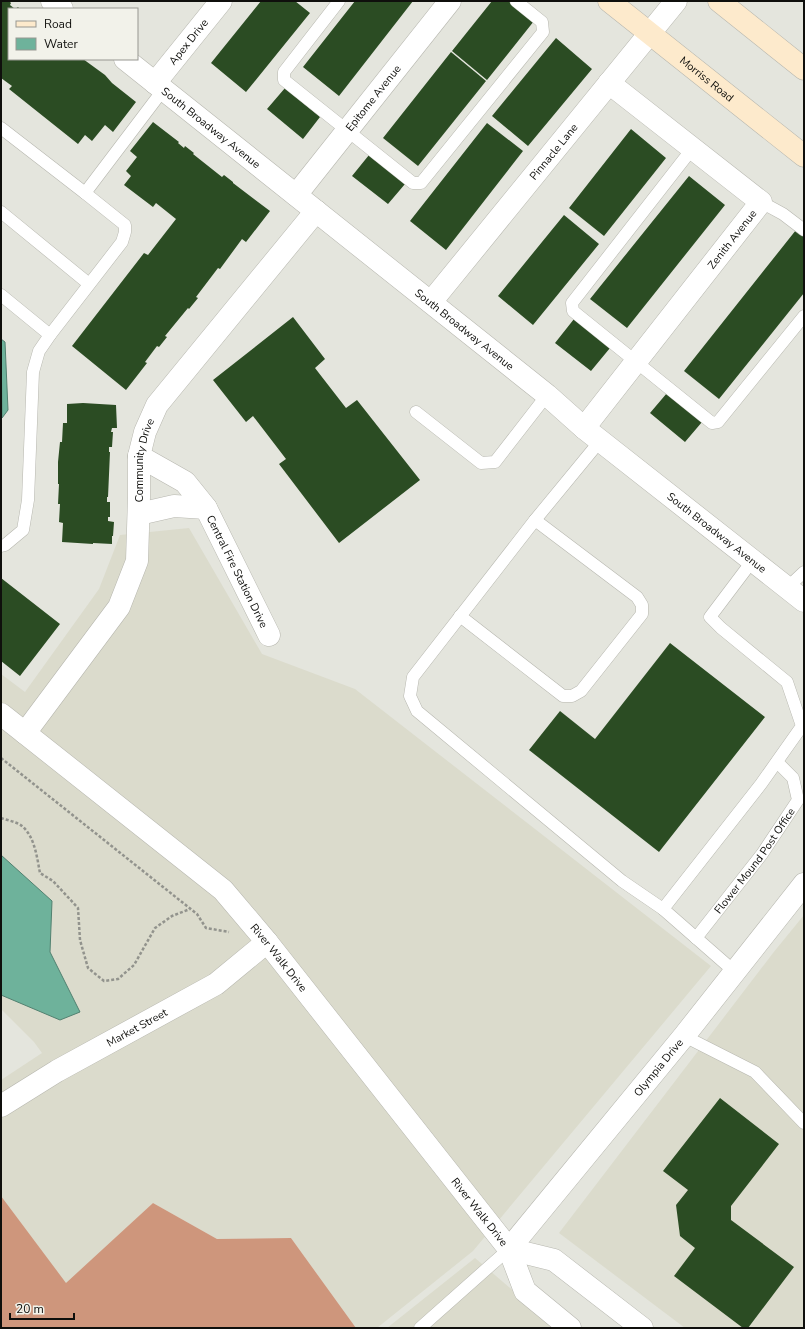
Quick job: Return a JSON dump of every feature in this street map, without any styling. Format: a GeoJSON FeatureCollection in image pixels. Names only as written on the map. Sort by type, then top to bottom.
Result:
{"type":"FeatureCollection","features":[{"type":"Feature","properties":{"kind":"main road","name":"Morriss Road"},"geometry":{"type":"LineString","coordinates":[[609,1],[804,156]]}},
{"type":"Feature","properties":{"kind":"main road"},"geometry":{"type":"LineString","coordinates":[[719,1],[804,69]]}},
{"type":"Feature","properties":{"kind":"street"},"geometry":{"type":"LineString","coordinates":[[52,1],[61,8]]}},
{"type":"Feature","properties":{"kind":"street","name":"Apex Drive"},"geometry":{"type":"LineString","coordinates":[[159,86],[221,1]]}},
{"type":"Feature","properties":{"kind":"street","name":"Epitome Avenue"},"geometry":{"type":"LineString","coordinates":[[296,195],[450,1]]}},
{"type":"Feature","properties":{"kind":"street","name":"Pinnacle Lane"},"geometry":{"type":"LineString","coordinates":[[431,302],[676,1]]}},
{"type":"Feature","properties":{"kind":"street","name":"South Broadway Avenue"},"geometry":{"type":"LineString","coordinates":[[126,60],[547,395],[592,434],[804,601]]}},
{"type":"Feature","properties":{"kind":"street","name":"Zenith Avenue"},"geometry":{"type":"LineString","coordinates":[[592,434],[636,362],[761,202],[609,83]]}},
{"type":"Feature","properties":{"kind":"street","name":"Community Drive"},"geometry":{"type":"LineString","coordinates":[[25,733],[119,607],[137,561],[139,456],[145,432],[157,406],[316,211]]}},
{"type":"Feature","properties":{"kind":"street","name":"Central Fire Station Drive"},"geometry":{"type":"LineString","coordinates":[[139,456],[185,482],[206,508],[269,635]]}},
{"type":"Feature","properties":{"kind":"street","name":"Central Fire Station Drive"},"geometry":{"type":"LineString","coordinates":[[139,514],[174,506],[206,508]]}},
{"type":"Feature","properties":{"kind":"street","name":"River Walk Drive"},"geometry":{"type":"LineString","coordinates":[[1,714],[223,890],[267,942],[509,1249],[525,1291],[570,1328]]}},
{"type":"Feature","properties":{"kind":"street","name":"Olympia Drive"},"geometry":{"type":"LineString","coordinates":[[509,1249],[684,1036],[804,884]]}},
{"type":"Feature","properties":{"kind":"street","name":"Market Street"},"geometry":{"type":"LineString","coordinates":[[1,1106],[57,1071],[216,984],[267,942]]}},
{"type":"Feature","properties":{"kind":"street","name":"River Walk Drive"},"geometry":{"type":"LineString","coordinates":[[509,1249],[554,1260],[642,1328]]}},
{"type":"Feature","properties":{"kind":"lane"},"geometry":{"type":"LineString","coordinates":[[338,1],[284,72],[284,80],[414,183],[421,183],[543,32],[542,22],[516,1]]}},
{"type":"Feature","properties":{"kind":"lane"},"geometry":{"type":"LineString","coordinates":[[85,193],[159,86]]}},
{"type":"Feature","properties":{"kind":"lane"},"geometry":{"type":"LineString","coordinates":[[1,128],[125,225],[125,232],[122,242],[39,351],[33,372],[28,500],[23,530],[5,545],[1,546]]}},
{"type":"Feature","properties":{"kind":"lane"},"geometry":{"type":"LineString","coordinates":[[692,149],[572,303],[573,310],[712,423],[718,422],[804,316]]}},
{"type":"Feature","properties":{"kind":"lane"},"geometry":{"type":"LineString","coordinates":[[761,202],[783,214],[804,230]]}},
{"type":"Feature","properties":{"kind":"lane"},"geometry":{"type":"LineString","coordinates":[[1,212],[89,284]]}},
{"type":"Feature","properties":{"kind":"lane"},"geometry":{"type":"LineString","coordinates":[[1,295],[50,335]]}},
{"type":"Feature","properties":{"kind":"lane"},"geometry":{"type":"LineString","coordinates":[[416,412],[481,463],[495,462],[547,395]]}},
{"type":"Feature","properties":{"kind":"lane"},"geometry":{"type":"LineString","coordinates":[[592,434],[535,520],[413,677],[410,696],[417,711],[622,881],[663,909],[735,972]]}},
{"type":"Feature","properties":{"kind":"lane"},"geometry":{"type":"LineString","coordinates":[[460,616],[563,696],[572,696],[581,691],[642,614],[642,605],[637,597],[535,520]]}},
{"type":"Feature","properties":{"kind":"lane"},"geometry":{"type":"LineString","coordinates":[[663,909],[761,784],[802,726],[787,682],[721,628],[710,617],[753,560]]}},
{"type":"Feature","properties":{"kind":"lane"},"geometry":{"type":"LineString","coordinates":[[787,588],[804,572]]}},
{"type":"Feature","properties":{"kind":"lane","name":"Flower Mound Post Office"},"geometry":{"type":"LineString","coordinates":[[696,938],[762,854],[798,800],[793,778],[776,762]]}},
{"type":"Feature","properties":{"kind":"lane"},"geometry":{"type":"LineString","coordinates":[[684,1036],[755,1072],[804,1123]]}},
{"type":"Feature","properties":{"kind":"lane"},"geometry":{"type":"LineString","coordinates":[[420,1328],[509,1249]]}},
{"type":"Feature","properties":{"kind":"path"},"geometry":{"type":"LineString","coordinates":[[1,758],[197,914],[206,928],[230,932]]}},
{"type":"Feature","properties":{"kind":"path"},"geometry":{"type":"LineString","coordinates":[[1,818],[21,825],[28,832],[34,845],[40,874],[53,881],[78,908],[80,940],[88,968],[104,982],[118,979],[134,965],[154,928],[172,916],[190,909]]}},
{"type":"Feature","properties":{"kind":"shaded area"},"geometry":{"type":"Polygon","coordinates":[[[189,528],[262,654],[355,689],[711,966],[473,1251],[377,1328],[356,1328],[291,1238],[217,1239],[153,1203],[66,1284],[1,1196],[1,1080],[42,1053],[34,1042],[1,1009],[1,674],[25,692],[99,589],[120,535],[189,528]]]}},
{"type":"Feature","properties":{"kind":"shaded area"},"geometry":{"type":"Polygon","coordinates":[[[804,915],[804,1328],[685,1328],[559,1233],[773,953],[804,915]]]}},
{"type":"Feature","properties":{"kind":"shaded area"},"geometry":{"type":"Polygon","coordinates":[[[1,1196],[66,1283],[153,1203],[217,1239],[291,1238],[356,1328],[1,1328],[1,1196]]]}},
{"type":"Feature","properties":{"kind":"shaded area"},"geometry":{"type":"Polygon","coordinates":[[[475,1258],[557,1328],[387,1328],[475,1258]]]}},
{"type":"Feature","properties":{"kind":"water"},"geometry":{"type":"Polygon","coordinates":[[[1,339],[5,342],[8,410],[2,418],[1,339]]]}},
{"type":"Feature","properties":{"kind":"water"},"geometry":{"type":"Polygon","coordinates":[[[1,855],[52,901],[50,952],[80,1012],[60,1020],[1,995],[1,855]]]}},
{"type":"Feature","properties":{"kind":"building"},"geometry":{"type":"Polygon","coordinates":[[[1,1],[9,1],[11,3],[10,5],[14,8],[8,8],[8,60],[84,60],[105,75],[112,83],[136,102],[113,132],[105,125],[92,141],[85,135],[78,144],[9,89],[12,86],[1,78],[1,1]]]}},
{"type":"Feature","properties":{"kind":"building"},"geometry":{"type":"Polygon","coordinates":[[[261,1],[295,1],[310,13],[246,92],[211,63],[261,1]]]}},
{"type":"Feature","properties":{"kind":"building"},"geometry":{"type":"Polygon","coordinates":[[[355,1],[413,1],[339,96],[303,67],[355,1]]]}},
{"type":"Feature","properties":{"kind":"building"},"geometry":{"type":"Polygon","coordinates":[[[492,1],[510,1],[534,21],[487,80],[452,51],[492,1]]]}},
{"type":"Feature","properties":{"kind":"building"},"geometry":{"type":"Polygon","coordinates":[[[556,38],[592,69],[528,146],[492,116],[556,38]]]}},
{"type":"Feature","properties":{"kind":"building"},"geometry":{"type":"Polygon","coordinates":[[[451,52],[486,81],[418,166],[383,138],[451,52]]]}},
{"type":"Feature","properties":{"kind":"building"},"geometry":{"type":"Polygon","coordinates":[[[285,88],[320,117],[303,139],[267,109],[285,88]]]}},
{"type":"Feature","properties":{"kind":"building"},"geometry":{"type":"Polygon","coordinates":[[[153,122],[179,142],[178,143],[184,148],[185,146],[194,153],[193,154],[222,177],[224,175],[270,211],[246,242],[242,239],[220,269],[218,268],[196,297],[198,298],[165,336],[167,337],[159,347],[157,346],[145,362],[147,363],[126,390],[72,346],[144,253],[148,255],[176,219],[156,203],[153,207],[124,185],[131,176],[126,171],[137,157],[130,151],[153,122]]]}},
{"type":"Feature","properties":{"kind":"building"},"geometry":{"type":"Polygon","coordinates":[[[487,123],[523,151],[446,250],[410,221],[487,123]]]}},
{"type":"Feature","properties":{"kind":"building"},"geometry":{"type":"Polygon","coordinates":[[[631,129],[666,158],[604,236],[569,208],[631,129]]]}},
{"type":"Feature","properties":{"kind":"building"},"geometry":{"type":"Polygon","coordinates":[[[369,155],[405,184],[388,204],[352,176],[369,155]]]}},
{"type":"Feature","properties":{"kind":"building"},"geometry":{"type":"Polygon","coordinates":[[[689,176],[725,205],[627,328],[590,299],[689,176]]]}},
{"type":"Feature","properties":{"kind":"building"},"geometry":{"type":"Polygon","coordinates":[[[564,215],[599,244],[533,325],[498,296],[564,215]]]}},
{"type":"Feature","properties":{"kind":"building"},"geometry":{"type":"Polygon","coordinates":[[[796,230],[804,236],[804,293],[719,399],[684,371],[796,230]]]}},
{"type":"Feature","properties":{"kind":"building"},"geometry":{"type":"Polygon","coordinates":[[[293,317],[325,359],[315,368],[346,408],[357,400],[420,480],[339,543],[279,464],[286,459],[253,416],[246,422],[213,380],[293,317]]]}},
{"type":"Feature","properties":{"kind":"building"},"geometry":{"type":"Polygon","coordinates":[[[574,319],[610,348],[591,371],[555,343],[574,319]]]}},
{"type":"Feature","properties":{"kind":"building"},"geometry":{"type":"Polygon","coordinates":[[[667,393],[702,422],[685,442],[650,413],[667,393]]]}},
{"type":"Feature","properties":{"kind":"building"},"geometry":{"type":"Polygon","coordinates":[[[83,403],[116,405],[117,428],[112,428],[111,432],[113,432],[112,447],[109,447],[107,497],[107,502],[110,502],[110,517],[108,517],[108,521],[114,522],[112,544],[62,542],[63,523],[59,522],[60,504],[58,504],[58,462],[60,442],[62,442],[63,423],[67,423],[67,404],[83,403]]]}},
{"type":"Feature","properties":{"kind":"building"},"geometry":{"type":"Polygon","coordinates":[[[1,578],[60,624],[20,676],[1,661],[1,578]]]}},
{"type":"Feature","properties":{"kind":"building"},"geometry":{"type":"Polygon","coordinates":[[[670,643],[765,717],[659,852],[529,750],[560,711],[595,739],[670,643]]]}},
{"type":"Feature","properties":{"kind":"building"},"geometry":{"type":"Polygon","coordinates":[[[720,1098],[779,1144],[731,1206],[731,1220],[794,1267],[748,1328],[743,1328],[674,1276],[695,1248],[680,1236],[676,1205],[688,1190],[663,1171],[720,1098]]]}}]}
